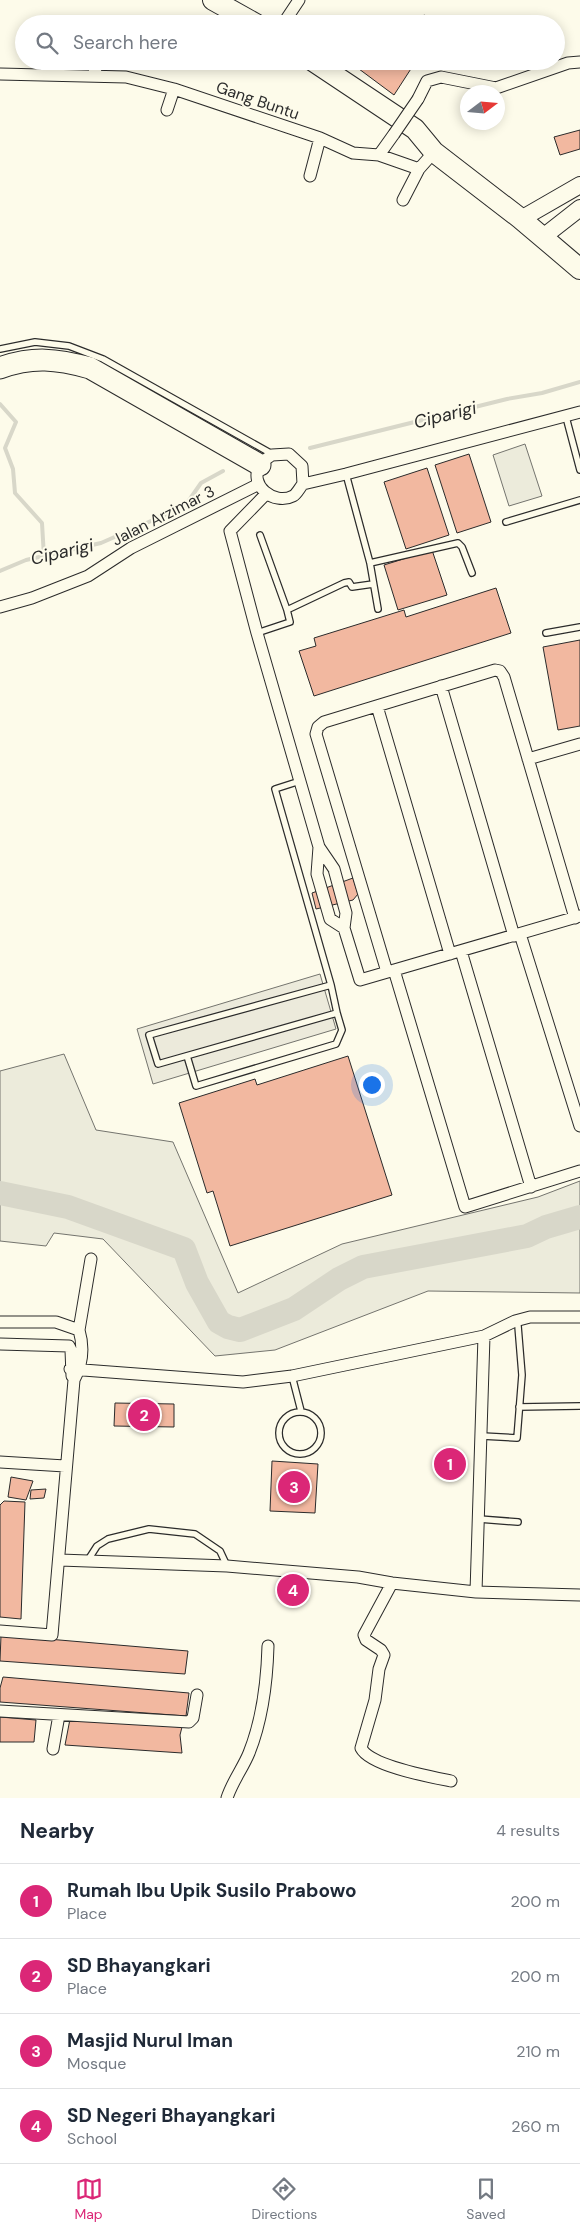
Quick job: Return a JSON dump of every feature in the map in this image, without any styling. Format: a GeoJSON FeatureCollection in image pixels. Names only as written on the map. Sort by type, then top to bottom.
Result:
{"type":"FeatureCollection","features":[{"type":"Feature","properties":{"kind":"highway"},"geometry":{"type":"LineString","coordinates":[[216,1],[240,15]]}},
{"type":"Feature","properties":{"kind":"highway"},"geometry":{"type":"LineString","coordinates":[[326,70],[414,129],[434,152],[526,215]]}},
{"type":"Feature","properties":{"kind":"highway"},"geometry":{"type":"LineString","coordinates":[[414,129],[433,134],[548,234],[580,269]]}},
{"type":"Feature","properties":{"kind":"highway"},"geometry":{"type":"LineString","coordinates":[[548,234],[580,253]]}},
{"type":"Feature","properties":{"kind":"highway"},"geometry":{"type":"LineString","coordinates":[[0,368],[12,363],[42,359],[62,360],[90,368],[264,468]]}},
{"type":"Feature","properties":{"kind":"main road"},"geometry":{"type":"LineString","coordinates":[[526,215],[580,185]]}},
{"type":"Feature","properties":{"kind":"main road"},"geometry":{"type":"LineString","coordinates":[[548,234],[580,208]]}},
{"type":"Feature","properties":{"kind":"street"},"geometry":{"type":"LineString","coordinates":[[289,15],[299,0]]}},
{"type":"Feature","properties":{"kind":"street"},"geometry":{"type":"LineString","coordinates":[[565,64],[580,62]]}},
{"type":"Feature","properties":{"kind":"street"},"geometry":{"type":"LineString","coordinates":[[46,75],[47,70]]}},
{"type":"Feature","properties":{"kind":"street"},"geometry":{"type":"LineString","coordinates":[[93,76],[95,70]]}},
{"type":"Feature","properties":{"kind":"street"},"geometry":{"type":"LineString","coordinates":[[379,155],[418,100],[427,81],[441,77],[496,88],[548,70]]}},
{"type":"Feature","properties":{"kind":"street","name":"Gang Buntu"},"geometry":{"type":"LineString","coordinates":[[0,74],[126,77],[174,88],[320,138],[353,153],[379,155],[419,169]]}},
{"type":"Feature","properties":{"kind":"street"},"geometry":{"type":"LineString","coordinates":[[168,110],[174,88]]}},
{"type":"Feature","properties":{"kind":"street"},"geometry":{"type":"LineString","coordinates":[[310,176],[320,138]]}},
{"type":"Feature","properties":{"kind":"street"},"geometry":{"type":"LineString","coordinates":[[402,200],[419,169],[434,152]]}},
{"type":"Feature","properties":{"kind":"street"},"geometry":{"type":"LineString","coordinates":[[266,494],[280,500],[294,495],[303,484],[580,412]]}},
{"type":"Feature","properties":{"kind":"street"},"geometry":{"type":"LineString","coordinates":[[303,484],[302,466],[289,454],[264,468],[266,494],[230,531],[257,633],[319,847],[334,869],[346,913],[344,928],[360,980],[390,971],[455,952],[578,917],[504,677],[500,671],[495,670],[324,722],[318,727],[316,734],[390,971],[465,1207],[580,1172]]}},
{"type":"Feature","properties":{"kind":"street","name":"Jalan Arzimar 3"},"geometry":{"type":"LineString","coordinates":[[0,607],[32,598],[88,576],[264,468]]}},
{"type":"Feature","properties":{"kind":"street"},"geometry":{"type":"LineString","coordinates":[[441,686],[517,935],[580,1126]]}},
{"type":"Feature","properties":{"kind":"street"},"geometry":{"type":"LineString","coordinates":[[377,706],[531,1187]]}},
{"type":"Feature","properties":{"kind":"street"},"geometry":{"type":"LineString","coordinates":[[528,758],[580,744]]}},
{"type":"Feature","properties":{"kind":"street"},"geometry":{"type":"LineString","coordinates":[[319,847],[317,874],[330,919],[344,928]]}},
{"type":"Feature","properties":{"kind":"street"},"geometry":{"type":"LineString","coordinates":[[0,1631],[52,1635],[60,1560],[65,1466],[74,1373],[82,1342],[79,1330],[90,1259]]}},
{"type":"Feature","properties":{"kind":"street"},"geometry":{"type":"LineString","coordinates":[[74,1373],[243,1382],[292,1376],[484,1336],[515,1321],[546,1316],[580,1317]]}},
{"type":"Feature","properties":{"kind":"street"},"geometry":{"type":"LineString","coordinates":[[0,1322],[56,1322],[79,1330]]}},
{"type":"Feature","properties":{"kind":"street"},"geometry":{"type":"LineString","coordinates":[[476,1592],[484,1336]]}},
{"type":"Feature","properties":{"kind":"street"},"geometry":{"type":"LineString","coordinates":[[0,1344],[69,1346],[74,1373]]}},
{"type":"Feature","properties":{"kind":"street"},"geometry":{"type":"LineString","coordinates":[[0,1462],[65,1466]]}},
{"type":"Feature","properties":{"kind":"street"},"geometry":{"type":"LineString","coordinates":[[60,1560],[227,1566],[358,1576],[392,1583],[476,1592],[580,1595]]}},
{"type":"Feature","properties":{"kind":"street"},"geometry":{"type":"LineString","coordinates":[[392,1583],[364,1635],[366,1640],[381,1650],[384,1655],[379,1669],[375,1700],[361,1748],[364,1753],[375,1759],[413,1774],[451,1781]]}},
{"type":"Feature","properties":{"kind":"street"},"geometry":{"type":"LineString","coordinates":[[227,1798],[250,1752],[261,1715],[267,1681],[268,1646]]}},
{"type":"Feature","properties":{"kind":"street"},"geometry":{"type":"LineString","coordinates":[[0,1711],[189,1722],[193,1718],[197,1695]]}},
{"type":"Feature","properties":{"kind":"street"},"geometry":{"type":"LineString","coordinates":[[53,1749],[59,1715]]}},
{"type":"Feature","properties":{"kind":"lane"},"geometry":{"type":"LineString","coordinates":[[0,349],[35,342],[69,346],[103,359],[264,468]]}},
{"type":"Feature","properties":{"kind":"lane"},"geometry":{"type":"LineString","coordinates":[[566,417],[580,470]]}},
{"type":"Feature","properties":{"kind":"lane"},"geometry":{"type":"LineString","coordinates":[[346,474],[370,563],[378,608]]}},
{"type":"Feature","properties":{"kind":"lane"},"geometry":{"type":"LineString","coordinates":[[506,522],[580,500]]}},
{"type":"Feature","properties":{"kind":"lane"},"geometry":{"type":"LineString","coordinates":[[257,633],[290,622],[260,535]]}},
{"type":"Feature","properties":{"kind":"lane"},"geometry":{"type":"LineString","coordinates":[[370,563],[458,543],[462,547],[472,573]]}},
{"type":"Feature","properties":{"kind":"lane"},"geometry":{"type":"LineString","coordinates":[[287,610],[344,583],[349,582],[352,587],[373,584]]}},
{"type":"Feature","properties":{"kind":"lane"},"geometry":{"type":"LineString","coordinates":[[546,633],[580,627]]}},
{"type":"Feature","properties":{"kind":"lane"},"geometry":{"type":"LineString","coordinates":[[187,1056],[196,1086],[336,1044],[342,1030],[331,985],[275,790],[300,782]]}},
{"type":"Feature","properties":{"kind":"lane"},"geometry":{"type":"LineString","coordinates":[[331,985],[149,1036],[158,1064],[337,1013]]}},
{"type":"Feature","properties":{"kind":"lane"},"geometry":{"type":"LineString","coordinates":[[482,1436],[517,1438],[522,1375],[518,1326],[515,1321]]}},
{"type":"Feature","properties":{"kind":"lane"},"geometry":{"type":"LineString","coordinates":[[292,1376],[301,1412]]}},
{"type":"Feature","properties":{"kind":"lane"},"geometry":{"type":"LineString","coordinates":[[519,1407],[580,1406]]}},
{"type":"Feature","properties":{"kind":"lane"},"geometry":{"type":"LineString","coordinates":[[301,1412],[312,1415],[319,1423],[322,1434],[319,1445],[310,1452],[299,1455],[289,1451],[281,1443],[279,1432],[282,1421],[290,1414],[301,1412]]}},
{"type":"Feature","properties":{"kind":"lane"},"geometry":{"type":"LineString","coordinates":[[479,1520],[518,1522]]}},
{"type":"Feature","properties":{"kind":"lane"},"geometry":{"type":"LineString","coordinates":[[88,1560],[97,1546],[108,1539],[148,1529],[195,1534],[220,1551],[227,1566]]}},
{"type":"Feature","properties":{"kind":"shaded area"},"geometry":{"type":"Polygon","coordinates":[[[525,444],[542,496],[509,506],[493,455],[525,444]]]}},
{"type":"Feature","properties":{"kind":"shaded area"},"geometry":{"type":"Polygon","coordinates":[[[320,974],[336,1029],[153,1084],[137,1029],[320,974]]]}},
{"type":"Feature","properties":{"kind":"shaded area"},"geometry":{"type":"Polygon","coordinates":[[[64,1054],[96,1130],[173,1142],[238,1293],[342,1244],[538,1197],[580,1181],[580,1293],[428,1291],[275,1350],[215,1356],[103,1239],[54,1233],[46,1246],[0,1241],[0,1071],[64,1054]]]}},
{"type":"Feature","properties":{"kind":"building"},"geometry":{"type":"Polygon","coordinates":[[[360,70],[410,70],[394,95],[360,70]]]}},
{"type":"Feature","properties":{"kind":"building"},"geometry":{"type":"Polygon","coordinates":[[[580,130],[580,149],[560,155],[554,137],[580,130]]]}},
{"type":"Feature","properties":{"kind":"building"},"geometry":{"type":"Polygon","coordinates":[[[469,454],[491,522],[457,533],[435,465],[469,454]]]}},
{"type":"Feature","properties":{"kind":"building"},"geometry":{"type":"Polygon","coordinates":[[[427,468],[449,535],[406,549],[384,482],[427,468]]]}},
{"type":"Feature","properties":{"kind":"building"},"geometry":{"type":"Polygon","coordinates":[[[432,550],[447,595],[398,610],[384,565],[432,550]]]}},
{"type":"Feature","properties":{"kind":"building"},"geometry":{"type":"Polygon","coordinates":[[[496,588],[511,633],[314,696],[299,651],[316,646],[314,638],[404,610],[406,617],[496,588]]]}},
{"type":"Feature","properties":{"kind":"building"},"geometry":{"type":"Polygon","coordinates":[[[580,640],[580,726],[558,730],[543,647],[580,640]]]}},
{"type":"Feature","properties":{"kind":"building"},"geometry":{"type":"Polygon","coordinates":[[[353,878],[358,894],[353,900],[316,909],[312,893],[353,878]]]}},
{"type":"Feature","properties":{"kind":"building"},"geometry":{"type":"Polygon","coordinates":[[[348,1056],[392,1195],[230,1246],[213,1191],[207,1193],[179,1103],[255,1079],[257,1085],[348,1056]]]}},
{"type":"Feature","properties":{"kind":"building"},"geometry":{"type":"Polygon","coordinates":[[[115,1403],[174,1404],[174,1427],[114,1426],[115,1403]]]}},
{"type":"Feature","properties":{"kind":"building"},"geometry":{"type":"Polygon","coordinates":[[[444,1457],[457,1457],[457,1472],[442,1470],[444,1457]]]}},
{"type":"Feature","properties":{"kind":"building"},"geometry":{"type":"Polygon","coordinates":[[[272,1461],[318,1464],[315,1513],[270,1511],[272,1461]]]}},
{"type":"Feature","properties":{"kind":"building"},"geometry":{"type":"Polygon","coordinates":[[[11,1477],[33,1481],[26,1500],[8,1497],[11,1477]]]}},
{"type":"Feature","properties":{"kind":"building"},"geometry":{"type":"Polygon","coordinates":[[[46,1489],[44,1498],[30,1499],[31,1490],[46,1489]]]}},
{"type":"Feature","properties":{"kind":"building"},"geometry":{"type":"Polygon","coordinates":[[[4,1501],[25,1502],[21,1619],[0,1617],[0,1505],[4,1501]]]}},
{"type":"Feature","properties":{"kind":"building"},"geometry":{"type":"Polygon","coordinates":[[[1,1635],[188,1651],[185,1674],[0,1661],[1,1635]]]}},
{"type":"Feature","properties":{"kind":"building"},"geometry":{"type":"Polygon","coordinates":[[[3,1677],[189,1693],[186,1716],[0,1702],[0,1688],[3,1677]]]}},
{"type":"Feature","properties":{"kind":"building"},"geometry":{"type":"Polygon","coordinates":[[[0,1717],[36,1720],[34,1742],[0,1742],[0,1717]]]}},
{"type":"Feature","properties":{"kind":"building"},"geometry":{"type":"Polygon","coordinates":[[[70,1719],[182,1727],[180,1735],[182,1753],[65,1745],[70,1719]]]}},
{"type":"Feature","properties":{"kind":"waterway","name":"Ciparigi"},"geometry":{"type":"LineString","coordinates":[[310,448],[507,399],[542,393],[580,382]]}},
{"type":"Feature","properties":{"kind":"waterway"},"geometry":{"type":"LineString","coordinates":[[0,404],[16,422],[5,448],[13,469],[15,493],[42,523],[44,557]]}},
{"type":"Feature","properties":{"kind":"waterway","name":"Ciparigi"},"geometry":{"type":"LineString","coordinates":[[0,571],[26,560],[101,543],[185,506],[201,483],[223,471]]}},
{"type":"Feature","properties":{"kind":"waterway"},"geometry":{"type":"LineString","coordinates":[[0,1193],[68,1207],[184,1249],[197,1283],[219,1322],[240,1330],[294,1309],[339,1279],[363,1267],[527,1236],[546,1227],[580,1217]]}},
{"type":"Feature","properties":{"kind":"place","name":"SD Bhayangkari"},"geometry":{"type":"Point","coordinates":[144,1415]}},
{"type":"Feature","properties":{"kind":"place","name":"Rumah Ibu Upik Susilo Prabowo"},"geometry":{"type":"Point","coordinates":[450,1464]}},
{"type":"Feature","properties":{"kind":"place","name":"Masjid Nurul Iman"},"geometry":{"type":"Point","coordinates":[294,1487]}},
{"type":"Feature","properties":{"kind":"place","name":"SD Negeri Bhayangkari"},"geometry":{"type":"Point","coordinates":[293,1590]}}]}
